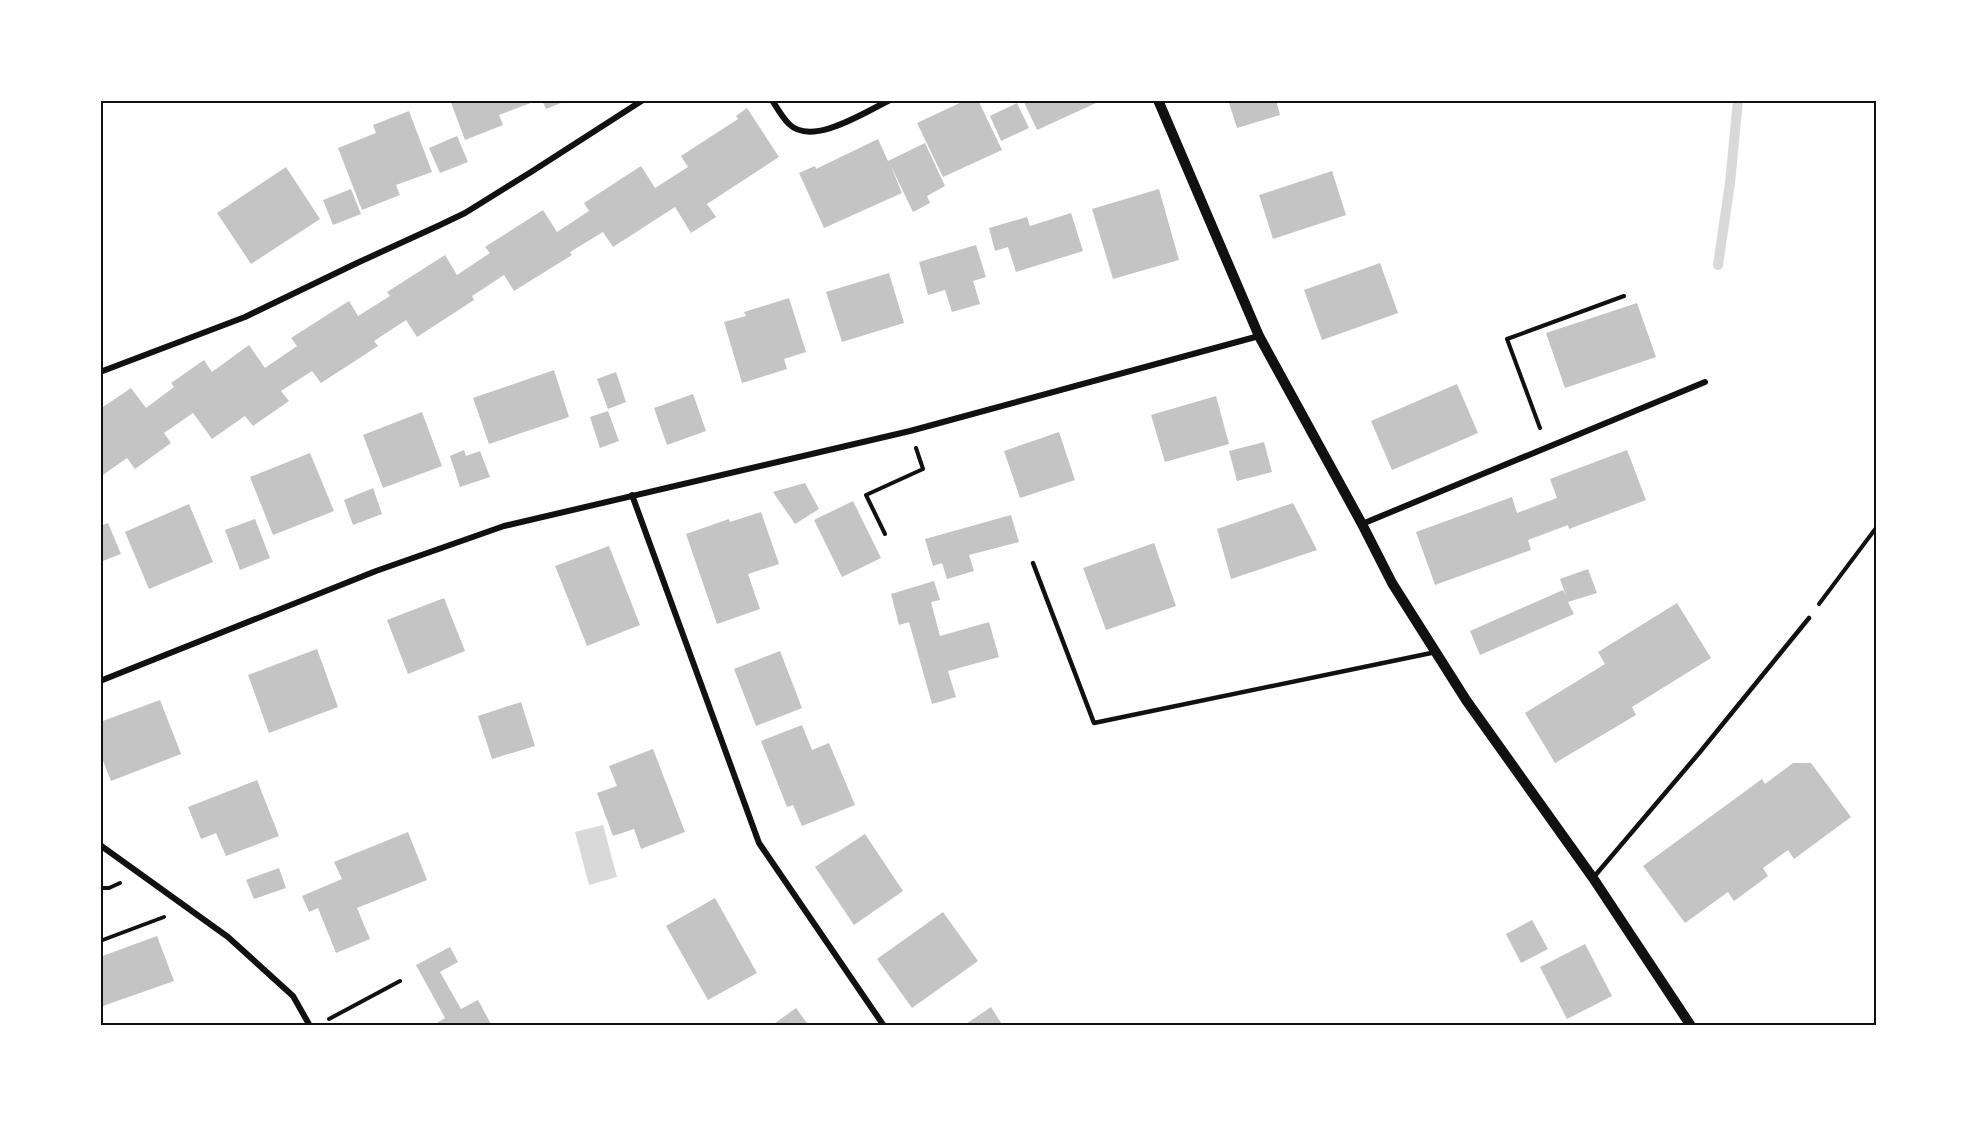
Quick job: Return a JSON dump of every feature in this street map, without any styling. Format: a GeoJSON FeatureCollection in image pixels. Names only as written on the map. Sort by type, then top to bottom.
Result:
{"type":"FeatureCollection","features":[{"type":"Feature","properties":{"kind":"street"},"geometry":{"type":"LineString","coordinates":[[100,372],[238,321],[447,222],[538,168],[643,100]]}},
{"type":"Feature","properties":{"kind":"street"},"geometry":{"type":"LineString","coordinates":[[772,100],[790,125],[808,133],[831,128],[890,100]]}},
{"type":"Feature","properties":{"kind":"street"},"geometry":{"type":"LineString","coordinates":[[1158,100],[1259,336],[1392,583],[1466,700],[1593,878],[1691,1026]]}},
{"type":"Feature","properties":{"kind":"street"},"geometry":{"type":"LineString","coordinates":[[100,681],[376,571],[504,526],[910,430],[1259,336]]}},
{"type":"Feature","properties":{"kind":"street"},"geometry":{"type":"LineString","coordinates":[[1362,524],[1705,382]]}},
{"type":"Feature","properties":{"kind":"street"},"geometry":{"type":"LineString","coordinates":[[632,495],[759,843],[884,1026]]}},
{"type":"Feature","properties":{"kind":"street"},"geometry":{"type":"LineString","coordinates":[[100,845],[228,937],[293,996],[310,1026]]}},
{"type":"Feature","properties":{"kind":"lane"},"geometry":{"type":"LineString","coordinates":[[1033,563],[1094,723],[1436,652]]}},
{"type":"Feature","properties":{"kind":"lane"},"geometry":{"type":"LineString","coordinates":[[1593,878],[1809,618]]}},
{"type":"Feature","properties":{"kind":"path"},"geometry":{"type":"LineString","coordinates":[[1548,448],[1507,339],[1624,297]]}},
{"type":"Feature","properties":{"kind":"path"},"geometry":{"type":"LineString","coordinates":[[885,534],[866,495],[924,469],[910,430]]}},
{"type":"Feature","properties":{"kind":"path"},"geometry":{"type":"LineString","coordinates":[[1809,618],[1876,528]]}},
{"type":"Feature","properties":{"kind":"path"},"geometry":{"type":"LineString","coordinates":[[100,940],[188,908]]}},
{"type":"Feature","properties":{"kind":"path"},"geometry":{"type":"LineString","coordinates":[[326,1020],[400,981]]}},
{"type":"Feature","properties":{"kind":"shaded area"},"geometry":{"type":"Polygon","coordinates":[[[603,825],[617,877],[589,885],[575,832],[603,825]]]}},
{"type":"Feature","properties":{"kind":"building"},"geometry":{"type":"Polygon","coordinates":[[[450,100],[536,101],[499,115],[503,125],[465,140],[450,100]]]}},
{"type":"Feature","properties":{"kind":"building"},"geometry":{"type":"Polygon","coordinates":[[[542,100],[568,100],[546,109],[542,100]]]}},
{"type":"Feature","properties":{"kind":"building"},"geometry":{"type":"Polygon","coordinates":[[[966,100],[978,100],[1002,150],[943,177],[917,123],[966,100]]]}},
{"type":"Feature","properties":{"kind":"building"},"geometry":{"type":"Polygon","coordinates":[[[1023,100],[1095,100],[1096,103],[1037,130],[1023,100]]]}},
{"type":"Feature","properties":{"kind":"building"},"geometry":{"type":"Polygon","coordinates":[[[1228,100],[1276,100],[1280,115],[1237,128],[1228,100]]]}},
{"type":"Feature","properties":{"kind":"building"},"geometry":{"type":"Polygon","coordinates":[[[1017,103],[1029,128],[1001,141],[990,116],[1017,103]]]}},
{"type":"Feature","properties":{"kind":"building"},"geometry":{"type":"Polygon","coordinates":[[[747,108],[779,157],[707,204],[716,217],[691,233],[675,207],[613,247],[603,232],[570,252],[572,255],[514,291],[504,275],[472,296],[474,300],[417,337],[406,320],[374,341],[378,346],[321,383],[312,371],[281,391],[289,401],[253,426],[245,416],[212,439],[193,413],[164,433],[171,443],[135,469],[127,458],[100,477],[100,409],[131,388],[146,408],[174,387],[171,383],[204,360],[212,372],[249,345],[265,368],[297,346],[291,338],[349,301],[358,316],[390,296],[387,292],[445,255],[457,275],[490,253],[485,247],[543,210],[557,232],[589,211],[584,203],[641,166],[655,188],[688,167],[681,156],[738,119],[736,116],[747,108]]]}},
{"type":"Feature","properties":{"kind":"building"},"geometry":{"type":"Polygon","coordinates":[[[409,111],[432,172],[396,185],[400,195],[362,210],[338,148],[376,133],[373,125],[409,111]]]}},
{"type":"Feature","properties":{"kind":"building"},"geometry":{"type":"Polygon","coordinates":[[[457,136],[468,162],[440,173],[429,148],[457,136]]]}},
{"type":"Feature","properties":{"kind":"building"},"geometry":{"type":"Polygon","coordinates":[[[878,139],[888,161],[925,143],[945,186],[927,196],[930,203],[913,212],[890,164],[902,193],[824,228],[799,173],[815,166],[816,169],[878,139]]]}},
{"type":"Feature","properties":{"kind":"building"},"geometry":{"type":"Polygon","coordinates":[[[286,167],[320,219],[251,264],[217,213],[286,167]]]}},
{"type":"Feature","properties":{"kind":"building"},"geometry":{"type":"Polygon","coordinates":[[[1332,171],[1346,215],[1273,239],[1259,195],[1332,171]]]}},
{"type":"Feature","properties":{"kind":"building"},"geometry":{"type":"Polygon","coordinates":[[[351,189],[361,214],[333,225],[323,200],[351,189]]]}},
{"type":"Feature","properties":{"kind":"building"},"geometry":{"type":"Polygon","coordinates":[[[1159,189],[1179,260],[1113,279],[1092,209],[1159,189]]]}},
{"type":"Feature","properties":{"kind":"building"},"geometry":{"type":"Polygon","coordinates":[[[1071,213],[1083,251],[1016,272],[1008,247],[995,251],[989,228],[1027,217],[1030,226],[1071,213]]]}},
{"type":"Feature","properties":{"kind":"building"},"geometry":{"type":"Polygon","coordinates":[[[976,245],[986,277],[973,281],[980,304],[952,312],[945,290],[928,295],[919,262],[976,245]]]}},
{"type":"Feature","properties":{"kind":"building"},"geometry":{"type":"Polygon","coordinates":[[[1380,263],[1398,313],[1322,340],[1304,290],[1380,263]]]}},
{"type":"Feature","properties":{"kind":"building"},"geometry":{"type":"Polygon","coordinates":[[[889,273],[904,323],[842,342],[826,292],[889,273]]]}},
{"type":"Feature","properties":{"kind":"building"},"geometry":{"type":"Polygon","coordinates":[[[789,298],[806,352],[784,359],[787,369],[742,383],[724,322],[746,316],[744,312],[789,298]]]}},
{"type":"Feature","properties":{"kind":"building"},"geometry":{"type":"Polygon","coordinates":[[[1637,303],[1656,357],[1565,388],[1546,333],[1637,303]]]}},
{"type":"Feature","properties":{"kind":"building"},"geometry":{"type":"Polygon","coordinates":[[[554,370],[569,417],[489,444],[473,398],[554,370]]]}},
{"type":"Feature","properties":{"kind":"building"},"geometry":{"type":"Polygon","coordinates":[[[616,372],[626,402],[608,409],[597,379],[616,372]]]}},
{"type":"Feature","properties":{"kind":"building"},"geometry":{"type":"Polygon","coordinates":[[[1457,384],[1478,433],[1392,470],[1371,421],[1457,384]]]}},
{"type":"Feature","properties":{"kind":"building"},"geometry":{"type":"Polygon","coordinates":[[[693,394],[706,431],[667,445],[654,408],[693,394]]]}},
{"type":"Feature","properties":{"kind":"building"},"geometry":{"type":"Polygon","coordinates":[[[1216,396],[1229,444],[1165,462],[1151,415],[1216,396]]]}},
{"type":"Feature","properties":{"kind":"building"},"geometry":{"type":"Polygon","coordinates":[[[608,411],[619,441],[600,448],[590,417],[608,411]]]}},
{"type":"Feature","properties":{"kind":"building"},"geometry":{"type":"Polygon","coordinates":[[[422,412],[442,466],[383,488],[363,435],[422,412]]]}},
{"type":"Feature","properties":{"kind":"building"},"geometry":{"type":"Polygon","coordinates":[[[1059,432],[1075,480],[1020,498],[1004,451],[1059,432]]]}},
{"type":"Feature","properties":{"kind":"building"},"geometry":{"type":"Polygon","coordinates":[[[1264,442],[1272,472],[1237,481],[1229,451],[1264,442]]]}},
{"type":"Feature","properties":{"kind":"building"},"geometry":{"type":"Polygon","coordinates":[[[464,450],[466,456],[480,451],[490,477],[460,487],[450,456],[464,450]]]}},
{"type":"Feature","properties":{"kind":"building"},"geometry":{"type":"Polygon","coordinates":[[[1627,450],[1646,500],[1569,529],[1568,525],[1528,540],[1531,550],[1435,585],[1416,532],[1512,497],[1517,513],[1557,498],[1550,479],[1627,450]]]}},
{"type":"Feature","properties":{"kind":"building"},"geometry":{"type":"Polygon","coordinates":[[[310,453],[334,511],[273,535],[250,477],[310,453]]]}},
{"type":"Feature","properties":{"kind":"building"},"geometry":{"type":"Polygon","coordinates":[[[805,483],[819,509],[795,524],[773,492],[805,483]]]}},
{"type":"Feature","properties":{"kind":"building"},"geometry":{"type":"Polygon","coordinates":[[[373,488],[382,514],[353,525],[344,500],[373,488]]]}},
{"type":"Feature","properties":{"kind":"building"},"geometry":{"type":"Polygon","coordinates":[[[853,501],[881,558],[842,577],[814,520],[853,501]]]}},
{"type":"Feature","properties":{"kind":"building"},"geometry":{"type":"Polygon","coordinates":[[[1293,503],[1317,550],[1231,579],[1217,529],[1293,503]]]}},
{"type":"Feature","properties":{"kind":"building"},"geometry":{"type":"Polygon","coordinates":[[[189,504],[213,562],[149,589],[125,532],[189,504]]]}},
{"type":"Feature","properties":{"kind":"building"},"geometry":{"type":"Polygon","coordinates":[[[761,512],[779,564],[748,574],[760,609],[717,624],[686,534],[729,519],[730,522],[761,512]]]}},
{"type":"Feature","properties":{"kind":"building"},"geometry":{"type":"Polygon","coordinates":[[[1011,515],[1019,542],[969,555],[974,571],[947,579],[942,563],[933,566],[925,539],[1011,515]]]}},
{"type":"Feature","properties":{"kind":"building"},"geometry":{"type":"Polygon","coordinates":[[[255,519],[270,558],[240,570],[225,530],[255,519]]]}},
{"type":"Feature","properties":{"kind":"building"},"geometry":{"type":"Polygon","coordinates":[[[108,523],[121,554],[100,562],[100,526],[108,523]]]}},
{"type":"Feature","properties":{"kind":"building"},"geometry":{"type":"Polygon","coordinates":[[[1154,543],[1176,606],[1106,630],[1083,568],[1154,543]]]}},
{"type":"Feature","properties":{"kind":"building"},"geometry":{"type":"Polygon","coordinates":[[[609,546],[640,625],[587,646],[555,566],[609,546]]]}},
{"type":"Feature","properties":{"kind":"building"},"geometry":{"type":"Polygon","coordinates":[[[1588,569],[1597,593],[1568,602],[1574,614],[1480,655],[1470,631],[1563,590],[1566,596],[1560,579],[1588,569]]]}},
{"type":"Feature","properties":{"kind":"building"},"geometry":{"type":"Polygon","coordinates":[[[934,581],[940,600],[931,602],[940,636],[989,622],[999,657],[948,671],[956,697],[932,704],[909,622],[899,625],[891,594],[934,581]]]}},
{"type":"Feature","properties":{"kind":"building"},"geometry":{"type":"Polygon","coordinates":[[[444,598],[465,651],[408,674],[387,620],[444,598]]]}},
{"type":"Feature","properties":{"kind":"building"},"geometry":{"type":"Polygon","coordinates":[[[1677,603],[1711,658],[1632,707],[1636,715],[1555,763],[1525,713],[1605,664],[1598,652],[1677,603]]]}},
{"type":"Feature","properties":{"kind":"building"},"geometry":{"type":"Polygon","coordinates":[[[317,649],[338,707],[269,733],[248,675],[317,649]]]}},
{"type":"Feature","properties":{"kind":"building"},"geometry":{"type":"Polygon","coordinates":[[[780,651],[802,708],[756,726],[734,669],[780,651]]]}},
{"type":"Feature","properties":{"kind":"building"},"geometry":{"type":"Polygon","coordinates":[[[160,700],[181,754],[111,781],[100,753],[100,722],[160,700]]]}},
{"type":"Feature","properties":{"kind":"building"},"geometry":{"type":"Polygon","coordinates":[[[521,702],[535,746],[492,759],[478,716],[521,702]]]}},
{"type":"Feature","properties":{"kind":"building"},"geometry":{"type":"Polygon","coordinates":[[[802,725],[812,750],[829,743],[855,805],[802,826],[793,805],[787,807],[761,741],[802,725]]]}},
{"type":"Feature","properties":{"kind":"building"},"geometry":{"type":"Polygon","coordinates":[[[653,749],[685,832],[641,849],[634,829],[613,836],[597,793],[617,786],[609,766],[653,749]]]}},
{"type":"Feature","properties":{"kind":"building"},"geometry":{"type":"Polygon","coordinates":[[[1793,763],[1811,763],[1851,817],[1794,859],[1788,850],[1763,868],[1768,876],[1734,901],[1728,892],[1685,923],[1643,866],[1762,779],[1765,784],[1793,763]]]}},
{"type":"Feature","properties":{"kind":"building"},"geometry":{"type":"Polygon","coordinates":[[[257,780],[279,836],[226,856],[216,833],[201,839],[188,807],[257,780]]]}},
{"type":"Feature","properties":{"kind":"building"},"geometry":{"type":"Polygon","coordinates":[[[408,832],[427,880],[357,908],[370,939],[336,953],[318,908],[309,912],[302,896],[342,879],[334,862],[408,832]]]}},
{"type":"Feature","properties":{"kind":"building"},"geometry":{"type":"Polygon","coordinates":[[[865,834],[903,891],[854,925],[815,867],[865,834]]]}},
{"type":"Feature","properties":{"kind":"building"},"geometry":{"type":"Polygon","coordinates":[[[279,868],[286,888],[254,899],[246,880],[279,868]]]}},
{"type":"Feature","properties":{"kind":"building"},"geometry":{"type":"Polygon","coordinates":[[[715,898],[757,973],[708,1000],[666,926],[715,898]]]}},
{"type":"Feature","properties":{"kind":"building"},"geometry":{"type":"Polygon","coordinates":[[[943,912],[978,961],[912,1008],[877,959],[943,912]]]}},
{"type":"Feature","properties":{"kind":"building"},"geometry":{"type":"Polygon","coordinates":[[[1532,920],[1548,949],[1521,963],[1506,934],[1532,920]]]}},
{"type":"Feature","properties":{"kind":"building"},"geometry":{"type":"Polygon","coordinates":[[[157,936],[174,981],[100,1007],[100,957],[157,936]]]}},
{"type":"Feature","properties":{"kind":"building"},"geometry":{"type":"Polygon","coordinates":[[[1585,944],[1612,996],[1567,1019],[1540,967],[1585,944]]]}},
{"type":"Feature","properties":{"kind":"building"},"geometry":{"type":"Polygon","coordinates":[[[450,947],[458,962],[440,972],[461,1009],[478,1000],[492,1026],[432,1026],[445,1018],[416,965],[450,947]]]}},
{"type":"Feature","properties":{"kind":"building"},"geometry":{"type":"Polygon","coordinates":[[[991,1007],[1003,1026],[963,1026],[991,1007]]]}},
{"type":"Feature","properties":{"kind":"building"},"geometry":{"type":"Polygon","coordinates":[[[796,1008],[809,1026],[771,1026],[796,1008]]]}},
{"type":"Feature","properties":{"kind":"waterway"},"geometry":{"type":"LineString","coordinates":[[1718,265],[1730,183],[1738,100]]}}]}
